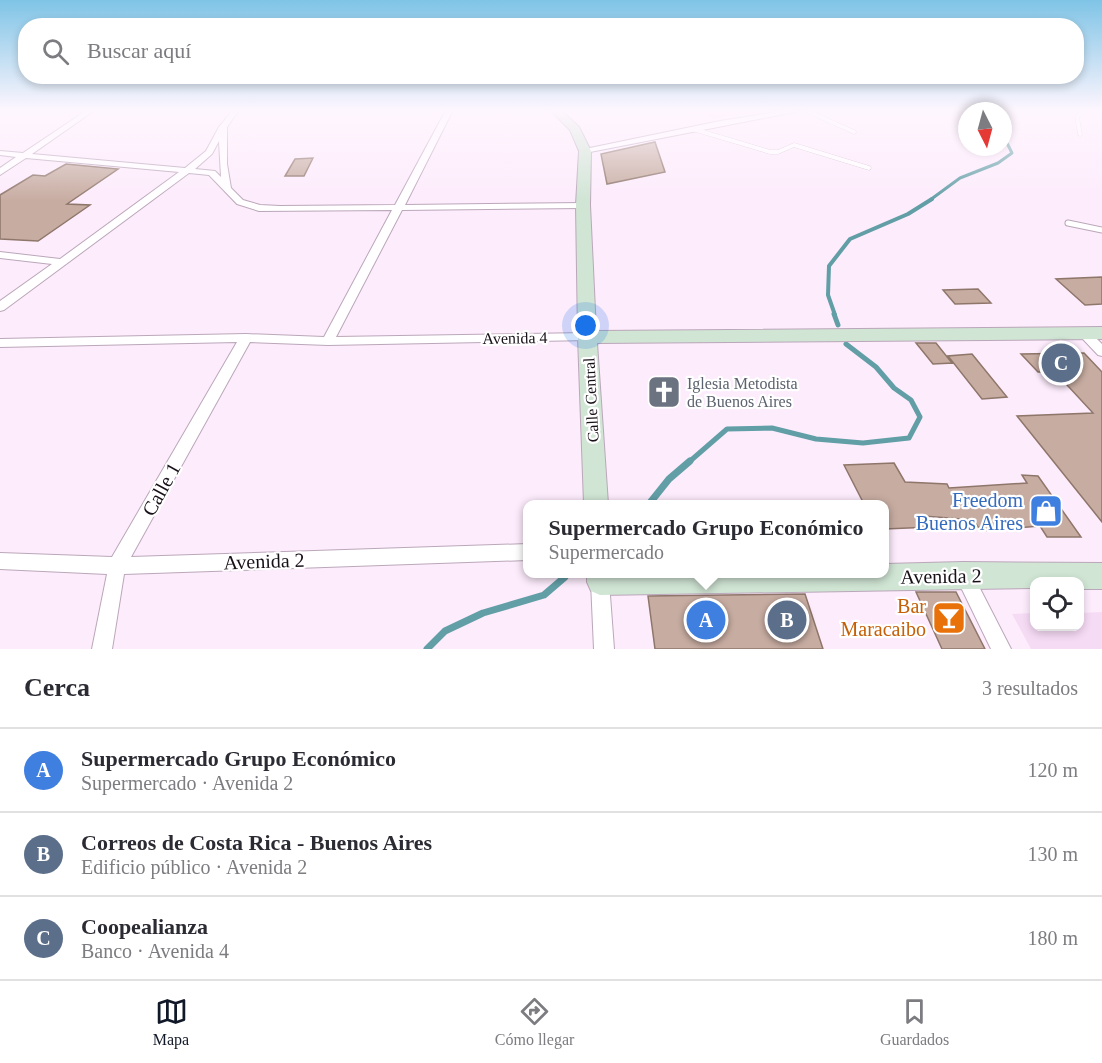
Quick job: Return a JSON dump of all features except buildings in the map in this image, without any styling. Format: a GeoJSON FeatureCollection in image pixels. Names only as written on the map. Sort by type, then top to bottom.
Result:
{"type":"FeatureCollection","features":[{"type":"Feature","properties":{"kind":"street"},"geometry":{"type":"LineString","coordinates":[[0,172],[48,140]]}},
{"type":"Feature","properties":{"kind":"street"},"geometry":{"type":"LineString","coordinates":[[0,307],[187,171],[209,152],[216,140]]}},
{"type":"Feature","properties":{"kind":"street"},"geometry":{"type":"LineString","coordinates":[[223,140],[223,164],[227,188]]}},
{"type":"Feature","properties":{"kind":"street"},"geometry":{"type":"LineString","coordinates":[[328,341],[434,140]]}},
{"type":"Feature","properties":{"kind":"street"},"geometry":{"type":"LineString","coordinates":[[580,140],[585,151],[638,140]]}},
{"type":"Feature","properties":{"kind":"street","name":"Calle Central"},"geometry":{"type":"LineString","coordinates":[[585,151],[587,337],[597,500]]}},
{"type":"Feature","properties":{"kind":"street"},"geometry":{"type":"LineString","coordinates":[[0,153],[212,173],[240,202],[259,208],[584,205]]}},
{"type":"Feature","properties":{"kind":"street"},"geometry":{"type":"LineString","coordinates":[[0,255],[62,262]]}},
{"type":"Feature","properties":{"kind":"street"},"geometry":{"type":"LineString","coordinates":[[1093,333],[1102,352]]}},
{"type":"Feature","properties":{"kind":"street","name":"Avenida 4"},"geometry":{"type":"LineString","coordinates":[[0,344],[246,338],[328,341],[1093,333]]}},
{"type":"Feature","properties":{"kind":"street","name":"Calle 1"},"geometry":{"type":"LineString","coordinates":[[102,649],[117,566],[246,338]]}},
{"type":"Feature","properties":{"kind":"street","name":"Avenida 2"},"geometry":{"type":"LineString","coordinates":[[0,561],[117,566],[523,552]]}},
{"type":"Feature","properties":{"kind":"street"},"geometry":{"type":"LineString","coordinates":[[963,575],[1001,649]]}},
{"type":"Feature","properties":{"kind":"street","name":"Avenida 2"},"geometry":{"type":"LineString","coordinates":[[889,576],[1102,576]]}},
{"type":"Feature","properties":{"kind":"street"},"geometry":{"type":"LineString","coordinates":[[600,578],[604,649]]}},
{"type":"Feature","properties":{"kind":"lane"},"geometry":{"type":"LineString","coordinates":[[729,140],[763,151],[778,152],[794,145],[869,168]]}},
{"type":"Feature","properties":{"kind":"lane"},"geometry":{"type":"LineString","coordinates":[[1068,223],[1102,230]]}},
{"type":"Feature","properties":{"kind":"shaded area"},"geometry":{"type":"Polygon","coordinates":[[[1102,612],[1102,649],[1031,649],[1012,614],[1030,613],[1030,631],[1084,631],[1084,613],[1102,612]]]}},
{"type":"Feature","properties":{"kind":"waterway"},"geometry":{"type":"LineString","coordinates":[[930,200],[960,178],[998,163],[1008,156]]}},
{"type":"Feature","properties":{"kind":"waterway"},"geometry":{"type":"LineString","coordinates":[[835,315],[828,295],[829,266],[850,239],[908,214],[932,199]]}},
{"type":"Feature","properties":{"kind":"waterway"},"geometry":{"type":"LineString","coordinates":[[834,314],[838,325]]}},
{"type":"Feature","properties":{"kind":"waterway"},"geometry":{"type":"LineString","coordinates":[[689,462],[727,429],[772,428],[816,439],[863,443],[909,438],[920,417],[911,400],[894,388],[876,367],[846,344]]}},
{"type":"Feature","properties":{"kind":"waterway"},"geometry":{"type":"LineString","coordinates":[[652,500],[669,479],[690,461]]}},
{"type":"Feature","properties":{"kind":"waterway"},"geometry":{"type":"LineString","coordinates":[[427,649],[445,631],[483,613],[544,595],[564,578]]}},
{"type":"Feature","properties":{"kind":"place","name":"Coopealianza"},"geometry":{"type":"Point","coordinates":[1061,363]}},
{"type":"Feature","properties":{"kind":"place","name":"Iglesia Metodista de Buenos Aires"},"geometry":{"type":"Point","coordinates":[664,392]}},
{"type":"Feature","properties":{"kind":"place","name":"Freedom Buenos Aires"},"geometry":{"type":"Point","coordinates":[1046,511]}},
{"type":"Feature","properties":{"kind":"place","name":"Bar Maracaibo"},"geometry":{"type":"Point","coordinates":[949,618]}},
{"type":"Feature","properties":{"kind":"place","name":"Supermercado Grupo Económico"},"geometry":{"type":"Point","coordinates":[706,620]}},
{"type":"Feature","properties":{"kind":"place","name":"Correos de Costa Rica - Buenos Aires"},"geometry":{"type":"Point","coordinates":[787,620]}}]}
